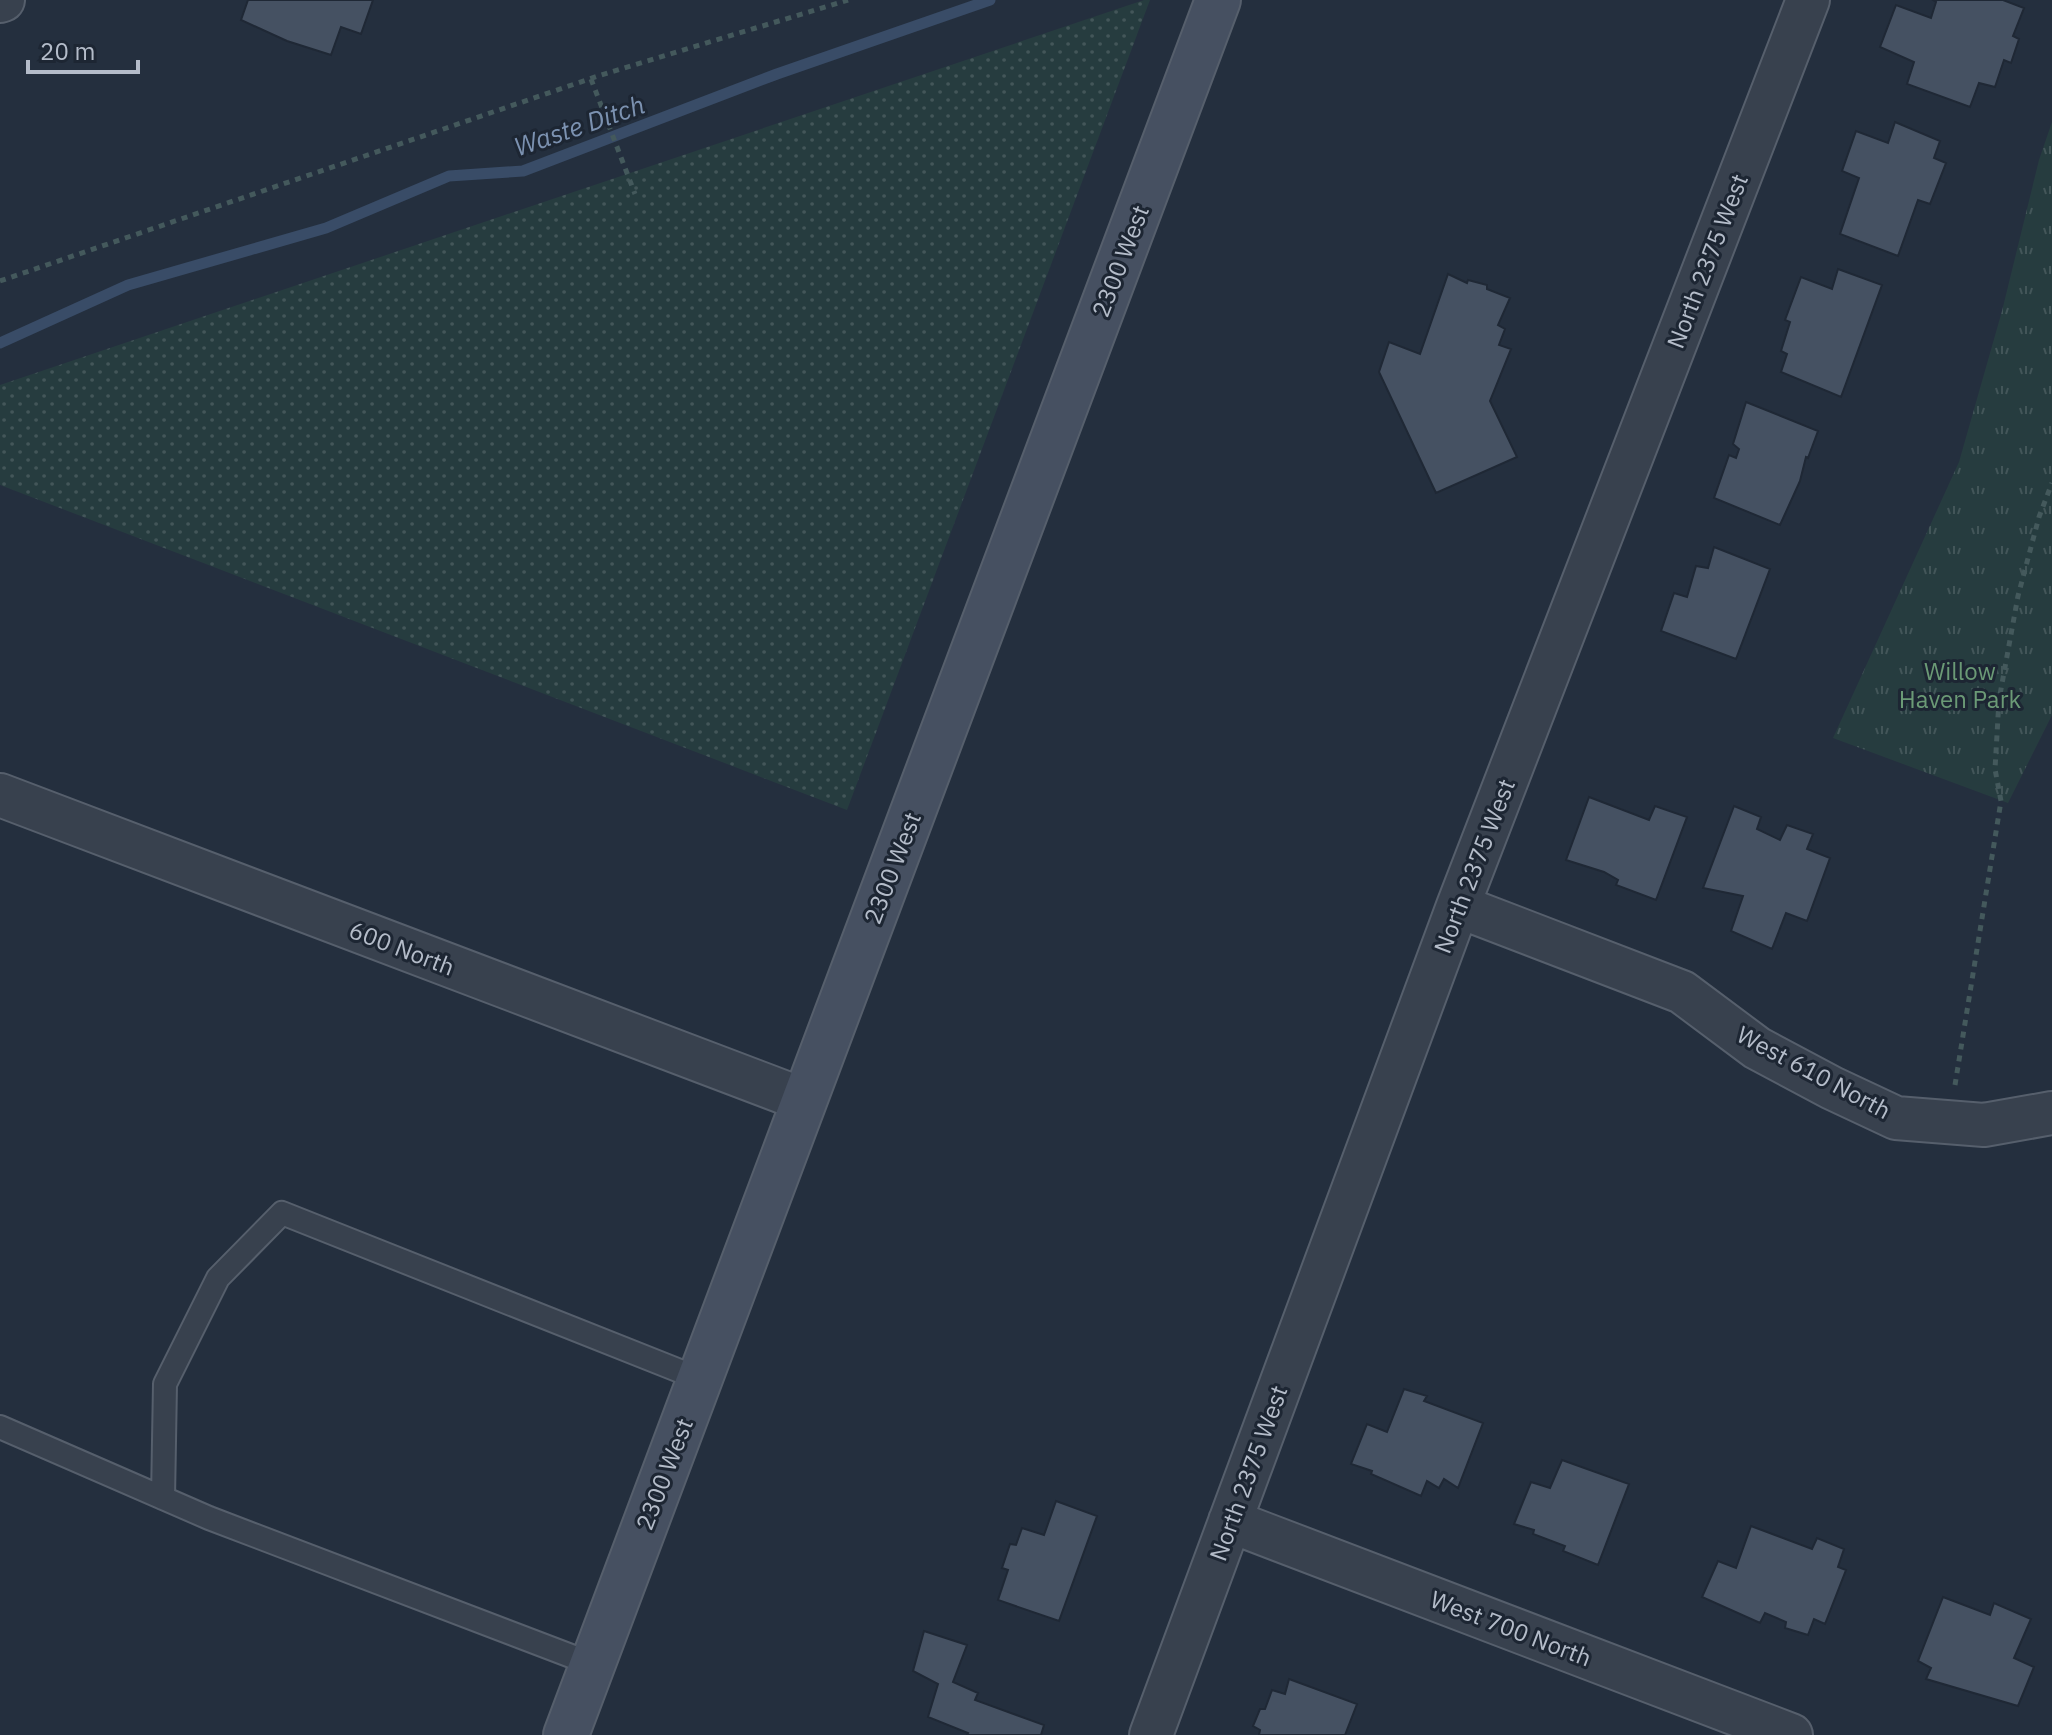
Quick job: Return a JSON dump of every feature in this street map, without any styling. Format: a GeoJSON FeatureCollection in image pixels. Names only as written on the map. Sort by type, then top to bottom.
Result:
{"type":"FeatureCollection","features":[{"type":"Feature","properties":{"kind":"main road","name":"2300 West"},"geometry":{"type":"LineString","coordinates":[[566,1735],[1218,0]]}},
{"type":"Feature","properties":{"kind":"street","name":"North 2375 West"},"geometry":{"type":"LineString","coordinates":[[1151,1735],[1458,906],[1808,0]]}},
{"type":"Feature","properties":{"kind":"street","name":"600 North"},"geometry":{"type":"LineString","coordinates":[[0,795],[804,1100]]}},
{"type":"Feature","properties":{"kind":"street","name":"West 610 North"},"geometry":{"type":"LineString","coordinates":[[1458,906],[1682,992],[1757,1048],[1896,1118],[1984,1125],[2052,1113]]}},
{"type":"Feature","properties":{"kind":"street","name":"West 700 North"},"geometry":{"type":"LineString","coordinates":[[1230,1521],[1791,1735]]}},
{"type":"Feature","properties":{"kind":"lane"},"geometry":{"type":"LineString","coordinates":[[163,1498],[165,1384],[218,1278],[282,1213],[700,1379]]}},
{"type":"Feature","properties":{"kind":"lane"},"geometry":{"type":"LineString","coordinates":[[0,1427],[209,1518],[592,1664]]}},
{"type":"Feature","properties":{"kind":"path"},"geometry":{"type":"LineString","coordinates":[[0,281],[591,79],[848,0]]}},
{"type":"Feature","properties":{"kind":"path"},"geometry":{"type":"LineString","coordinates":[[591,79],[635,194]]}},
{"type":"Feature","properties":{"kind":"path"},"geometry":{"type":"LineString","coordinates":[[1954,1094],[2001,801],[1995,769],[1999,700],[2018,596],[2039,517],[2052,483]]}},
{"type":"Feature","properties":{"kind":"green space"},"geometry":{"type":"Polygon","coordinates":[[[1150,0],[847,810],[0,485],[0,385],[1150,0]]]}},
{"type":"Feature","properties":{"kind":"green space","name":"Willow Haven Park"},"geometry":{"type":"Polygon","coordinates":[[[2052,122],[2052,715],[2008,803],[1833,738],[1959,462],[2002,311],[2039,160],[2052,122]]]}},
{"type":"Feature","properties":{"kind":"building"},"geometry":{"type":"Polygon","coordinates":[[[248,0],[373,0],[361,34],[341,27],[331,55],[287,41],[241,20],[248,0]]]}},
{"type":"Feature","properties":{"kind":"building"},"geometry":{"type":"Polygon","coordinates":[[[1933,0],[2003,0],[2024,8],[2013,36],[2019,39],[2011,63],[2004,60],[1995,87],[1979,83],[1970,107],[1907,84],[1914,62],[1880,47],[1896,5],[1931,18],[1936,2],[1933,0]]]}},
{"type":"Feature","properties":{"kind":"building"},"geometry":{"type":"Polygon","coordinates":[[[1895,122],[1940,141],[1934,158],[1946,163],[1930,204],[1918,200],[1898,256],[1840,234],[1859,178],[1842,171],[1856,131],[1888,143],[1895,122]]]}},
{"type":"Feature","properties":{"kind":"building"},"geometry":{"type":"Polygon","coordinates":[[[1838,269],[1882,285],[1841,397],[1781,372],[1787,354],[1781,351],[1790,322],[1785,320],[1801,277],[1832,289],[1838,269]]]}},
{"type":"Feature","properties":{"kind":"building"},"geometry":{"type":"Polygon","coordinates":[[[1448,274],[1467,283],[1468,280],[1487,285],[1487,289],[1510,298],[1498,325],[1505,329],[1499,345],[1511,349],[1490,401],[1517,457],[1436,493],[1379,372],[1389,342],[1420,354],[1448,274]]]}},
{"type":"Feature","properties":{"kind":"building"},"geometry":{"type":"Polygon","coordinates":[[[1746,402],[1818,431],[1780,525],[1714,498],[1729,455],[1736,458],[1739,449],[1733,444],[1746,402]]]}},
{"type":"Feature","properties":{"kind":"building"},"geometry":{"type":"Polygon","coordinates":[[[1714,547],[1770,569],[1736,659],[1661,631],[1674,593],[1687,597],[1696,566],[1708,568],[1714,547]]]}},
{"type":"Feature","properties":{"kind":"building"},"geometry":{"type":"Polygon","coordinates":[[[1589,797],[1649,820],[1655,806],[1687,817],[1656,900],[1616,885],[1618,880],[1604,872],[1566,860],[1589,797]]]}},
{"type":"Feature","properties":{"kind":"building"},"geometry":{"type":"Polygon","coordinates":[[[1734,806],[1761,817],[1757,829],[1780,840],[1787,825],[1813,834],[1807,849],[1830,858],[1807,921],[1786,913],[1772,949],[1731,931],[1743,896],[1703,888],[1734,806]]]}},
{"type":"Feature","properties":{"kind":"building"},"geometry":{"type":"Polygon","coordinates":[[[1404,1389],[1427,1396],[1424,1401],[1483,1423],[1458,1488],[1444,1479],[1439,1488],[1427,1481],[1421,1496],[1351,1464],[1367,1424],[1387,1432],[1404,1389]]]}},
{"type":"Feature","properties":{"kind":"building"},"geometry":{"type":"Polygon","coordinates":[[[1562,1460],[1629,1484],[1598,1565],[1563,1551],[1565,1546],[1533,1534],[1534,1530],[1514,1524],[1531,1482],[1550,1488],[1562,1460]]]}},
{"type":"Feature","properties":{"kind":"building"},"geometry":{"type":"Polygon","coordinates":[[[1056,1501],[1097,1516],[1059,1621],[998,1600],[1008,1570],[1002,1568],[1010,1544],[1016,1545],[1022,1528],[1044,1535],[1056,1501]]]}},
{"type":"Feature","properties":{"kind":"building"},"geometry":{"type":"Polygon","coordinates":[[[1751,1526],[1812,1549],[1817,1538],[1844,1549],[1838,1567],[1846,1570],[1825,1624],[1814,1619],[1808,1635],[1785,1628],[1786,1622],[1765,1613],[1760,1623],[1702,1597],[1718,1561],[1736,1568],[1751,1526]]]}},
{"type":"Feature","properties":{"kind":"building"},"geometry":{"type":"Polygon","coordinates":[[[1943,1597],[1990,1615],[1994,1603],[2031,1619],[2014,1658],[2034,1667],[2018,1706],[1926,1679],[1931,1668],[1918,1661],[1943,1597]]]}},
{"type":"Feature","properties":{"kind":"building"},"geometry":{"type":"Polygon","coordinates":[[[924,1631],[967,1645],[953,1682],[978,1693],[975,1700],[1044,1725],[1041,1735],[967,1735],[928,1717],[938,1684],[913,1671],[924,1631]]]}},
{"type":"Feature","properties":{"kind":"building"},"geometry":{"type":"Polygon","coordinates":[[[1289,1679],[1357,1704],[1345,1735],[1259,1735],[1260,1730],[1253,1726],[1260,1709],[1265,1709],[1272,1690],[1285,1694],[1289,1679]]]}},
{"type":"Feature","properties":{"kind":"waterway","name":"Waste Ditch"},"geometry":{"type":"LineString","coordinates":[[0,343],[128,285],[326,228],[449,176],[523,171],[777,74],[990,0]]}}]}
